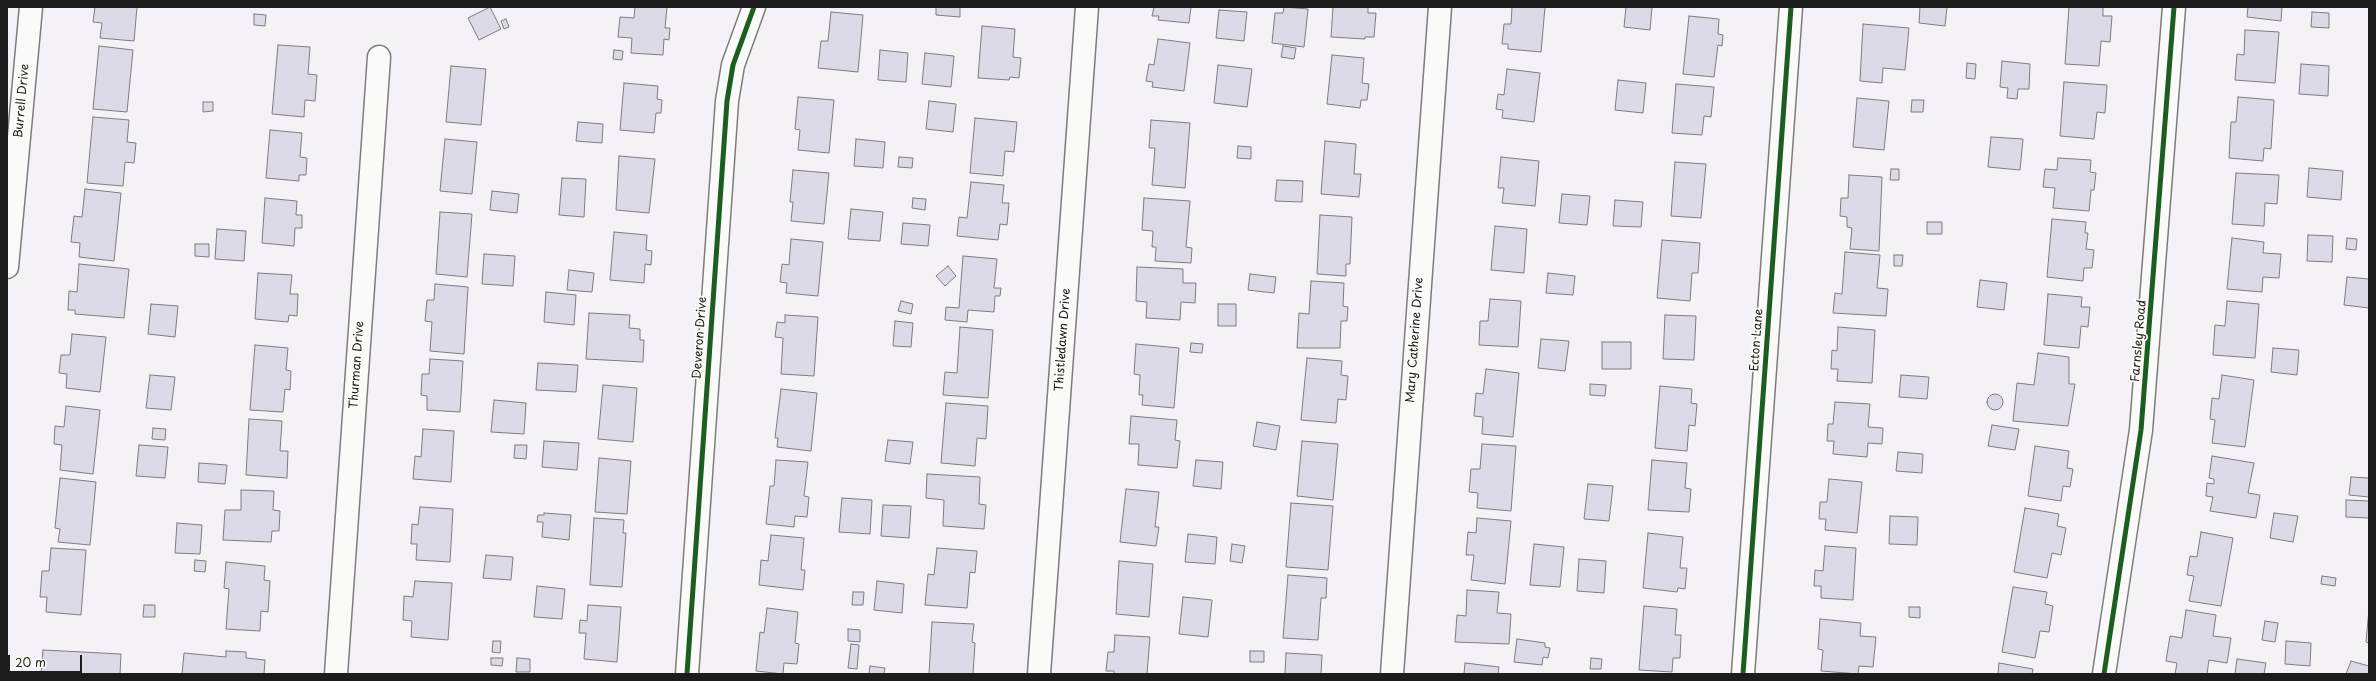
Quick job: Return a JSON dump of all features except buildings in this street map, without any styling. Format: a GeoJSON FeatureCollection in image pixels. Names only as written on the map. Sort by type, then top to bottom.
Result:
{"type":"FeatureCollection","features":[{"type":"Feature","properties":{"kind":"street","name":"Burrell Drive"},"geometry":{"type":"LineString","coordinates":[[7,267],[31,7]]}},
{"type":"Feature","properties":{"kind":"street","name":"Deveron Drive"},"geometry":{"type":"LineString","coordinates":[[687,674],[727,101],[733,65],[754,7]]}},
{"type":"Feature","properties":{"kind":"street","name":"Thistledawn Drive"},"geometry":{"type":"LineString","coordinates":[[1039,674],[1087,7]]}},
{"type":"Feature","properties":{"kind":"street","name":"Mary Catherine Drive"},"geometry":{"type":"LineString","coordinates":[[1392,674],[1440,7]]}},
{"type":"Feature","properties":{"kind":"street","name":"Ecton Lane"},"geometry":{"type":"LineString","coordinates":[[1743,674],[1791,7]]}},
{"type":"Feature","properties":{"kind":"street","name":"Farnsley Road"},"geometry":{"type":"LineString","coordinates":[[2104,674],[2141,430],[2174,7]]}},
{"type":"Feature","properties":{"kind":"street","name":"Thurman Drive"},"geometry":{"type":"LineString","coordinates":[[336,674],[379,57]]}},
{"type":"Feature","properties":{"kind":"cycle path"},"geometry":{"type":"LineString","coordinates":[[687,674],[727,101],[733,65],[754,7]]}},
{"type":"Feature","properties":{"kind":"cycle path"},"geometry":{"type":"LineString","coordinates":[[1743,674],[1791,7]]}},
{"type":"Feature","properties":{"kind":"cycle path"},"geometry":{"type":"LineString","coordinates":[[2104,674],[2141,430],[2174,7]]}}]}
